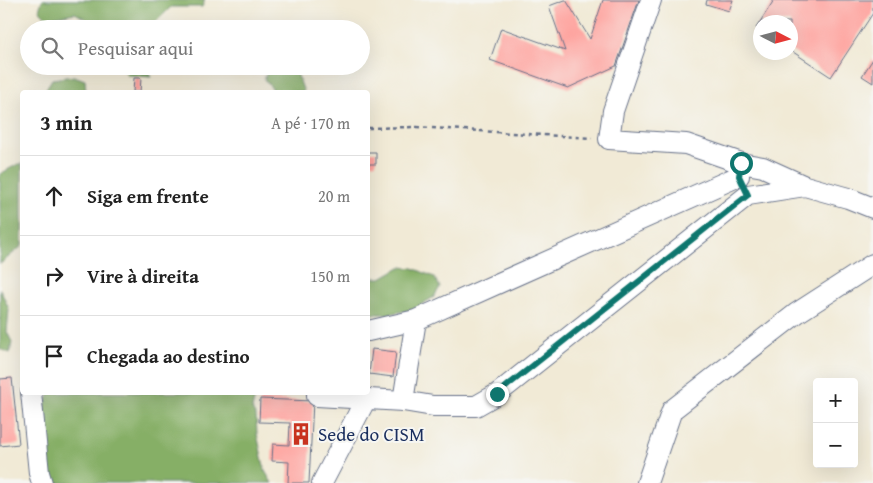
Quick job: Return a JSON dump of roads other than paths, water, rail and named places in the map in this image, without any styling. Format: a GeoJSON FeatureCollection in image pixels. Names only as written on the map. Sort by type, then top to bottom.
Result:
{"type":"FeatureCollection","features":[{"type":"Feature","properties":{"kind":"lane"},"geometry":{"type":"LineString","coordinates":[[651,0],[613,111],[609,139],[686,144],[740,170],[748,195]]}},
{"type":"Feature","properties":{"kind":"lane"},"geometry":{"type":"LineString","coordinates":[[370,331],[416,320],[740,170],[763,166],[805,186],[848,198],[873,208]]}},
{"type":"Feature","properties":{"kind":"lane"},"geometry":{"type":"LineString","coordinates":[[317,395],[403,401],[433,406],[476,406],[497,394],[748,195],[805,186]]}},
{"type":"Feature","properties":{"kind":"lane"},"geometry":{"type":"LineString","coordinates":[[647,483],[672,410],[797,313],[873,264]]}},
{"type":"Feature","properties":{"kind":"lane"},"geometry":{"type":"LineString","coordinates":[[403,401],[416,320]]}},
{"type":"Feature","properties":{"kind":"lane"},"geometry":{"type":"LineString","coordinates":[[31,395],[39,472],[42,483]]}},
{"type":"Feature","properties":{"kind":"lane"},"geometry":{"type":"LineString","coordinates":[[322,483],[366,399]]}},
{"type":"Feature","properties":{"kind":"place","name":"Sede do CISM"},"geometry":{"type":"Point","coordinates":[301,434]}}]}
